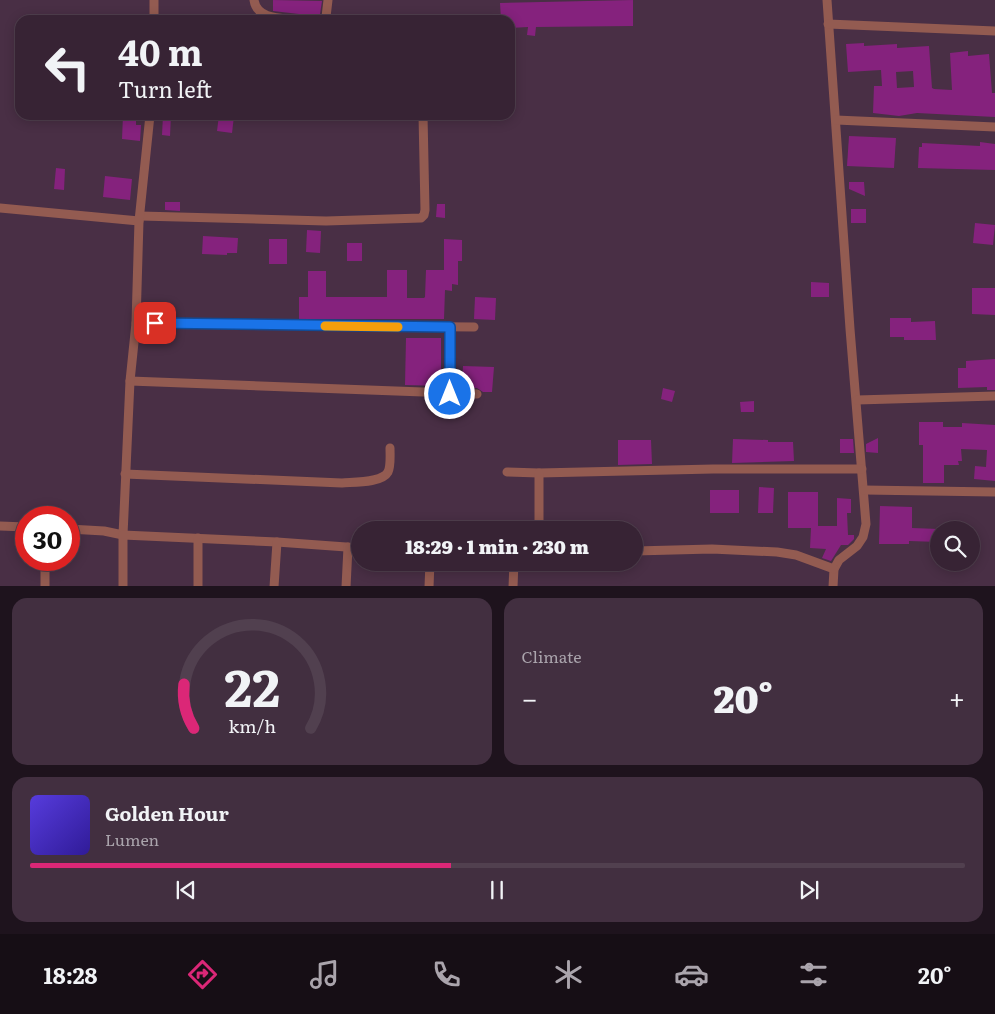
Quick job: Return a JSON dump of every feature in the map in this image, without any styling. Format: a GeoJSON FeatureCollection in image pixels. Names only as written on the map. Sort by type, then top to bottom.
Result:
{"type":"FeatureCollection","features":[{"type":"Feature","properties":{"kind":"street"},"geometry":{"type":"LineString","coordinates":[[154,0],[154,15]]}},
{"type":"Feature","properties":{"kind":"street"},"geometry":{"type":"LineString","coordinates":[[254,0],[255,7],[267,15]]}},
{"type":"Feature","properties":{"kind":"street"},"geometry":{"type":"LineString","coordinates":[[326,15],[328,0]]}},
{"type":"Feature","properties":{"kind":"street"},"geometry":{"type":"LineString","coordinates":[[827,0],[866,524],[863,537],[857,546],[839,560],[834,569],[833,586]]}},
{"type":"Feature","properties":{"kind":"street"},"geometry":{"type":"LineString","coordinates":[[828,24],[995,31]]}},
{"type":"Feature","properties":{"kind":"street"},"geometry":{"type":"LineString","coordinates":[[123,586],[122,535],[130,381],[136,323],[140,218],[150,120]]}},
{"type":"Feature","properties":{"kind":"street"},"geometry":{"type":"LineString","coordinates":[[0,208],[140,218],[326,221],[421,218],[425,210],[423,120]]}},
{"type":"Feature","properties":{"kind":"street"},"geometry":{"type":"LineString","coordinates":[[836,120],[995,127]]}},
{"type":"Feature","properties":{"kind":"street"},"geometry":{"type":"LineString","coordinates":[[136,323],[474,327]]}},
{"type":"Feature","properties":{"kind":"street"},"geometry":{"type":"LineString","coordinates":[[450,327],[450,394]]}},
{"type":"Feature","properties":{"kind":"street"},"geometry":{"type":"LineString","coordinates":[[130,381],[478,394]]}},
{"type":"Feature","properties":{"kind":"street"},"geometry":{"type":"LineString","coordinates":[[857,400],[995,396]]}},
{"type":"Feature","properties":{"kind":"street"},"geometry":{"type":"LineString","coordinates":[[125,474],[342,483],[373,480],[384,477],[389,470],[390,448]]}},
{"type":"Feature","properties":{"kind":"street"},"geometry":{"type":"LineString","coordinates":[[507,472],[539,474],[713,469],[862,469]]}},
{"type":"Feature","properties":{"kind":"street"},"geometry":{"type":"LineString","coordinates":[[539,474],[539,521]]}},
{"type":"Feature","properties":{"kind":"street"},"geometry":{"type":"LineString","coordinates":[[864,490],[995,492]]}},
{"type":"Feature","properties":{"kind":"street"},"geometry":{"type":"LineString","coordinates":[[0,526],[15,527]]}},
{"type":"Feature","properties":{"kind":"street"},"geometry":{"type":"LineString","coordinates":[[80,530],[104,531],[122,535],[351,547]]}},
{"type":"Feature","properties":{"kind":"street"},"geometry":{"type":"LineString","coordinates":[[198,538],[198,586]]}},
{"type":"Feature","properties":{"kind":"street"},"geometry":{"type":"LineString","coordinates":[[274,586],[276,542]]}},
{"type":"Feature","properties":{"kind":"street"},"geometry":{"type":"LineString","coordinates":[[346,586],[348,547]]}},
{"type":"Feature","properties":{"kind":"street"},"geometry":{"type":"LineString","coordinates":[[643,551],[712,549],[777,552],[796,556],[834,569]]}},
{"type":"Feature","properties":{"kind":"street"},"geometry":{"type":"LineString","coordinates":[[45,571],[45,586]]}},
{"type":"Feature","properties":{"kind":"street"},"geometry":{"type":"LineString","coordinates":[[429,586],[430,571]]}},
{"type":"Feature","properties":{"kind":"street"},"geometry":{"type":"LineString","coordinates":[[513,586],[514,571]]}},
{"type":"Feature","properties":{"kind":"building"},"geometry":{"type":"Polygon","coordinates":[[[273,0],[322,1],[319,15],[300,15],[273,11],[273,0]]]}},
{"type":"Feature","properties":{"kind":"building"},"geometry":{"type":"Polygon","coordinates":[[[633,0],[633,26],[536,27],[535,36],[527,35],[528,27],[515,28],[515,15],[501,15],[500,3],[633,0]]]}},
{"type":"Feature","properties":{"kind":"building"},"geometry":{"type":"Polygon","coordinates":[[[864,43],[864,46],[897,44],[897,48],[929,46],[932,88],[934,89],[952,90],[950,53],[968,51],[968,56],[989,54],[992,93],[995,93],[995,117],[917,113],[899,116],[873,113],[874,86],[882,86],[881,70],[848,72],[846,44],[864,43]],[[913,71],[896,72],[897,88],[914,87],[913,71]]]}},
{"type":"Feature","properties":{"kind":"building"},"geometry":{"type":"Polygon","coordinates":[[[123,120],[136,120],[136,125],[141,125],[140,141],[122,139],[123,120]]]}},
{"type":"Feature","properties":{"kind":"building"},"geometry":{"type":"Polygon","coordinates":[[[163,120],[171,120],[170,136],[162,135],[163,120]]]}},
{"type":"Feature","properties":{"kind":"building"},"geometry":{"type":"Polygon","coordinates":[[[218,120],[234,120],[232,133],[217,131],[218,120]]]}},
{"type":"Feature","properties":{"kind":"building"},"geometry":{"type":"Polygon","coordinates":[[[849,136],[896,138],[894,168],[847,166],[849,136]]]}},
{"type":"Feature","properties":{"kind":"building"},"geometry":{"type":"Polygon","coordinates":[[[980,142],[995,144],[995,170],[918,168],[919,147],[922,147],[922,143],[980,146],[980,142]]]}},
{"type":"Feature","properties":{"kind":"building"},"geometry":{"type":"Polygon","coordinates":[[[56,168],[65,169],[64,190],[54,189],[56,168]]]}},
{"type":"Feature","properties":{"kind":"building"},"geometry":{"type":"Polygon","coordinates":[[[105,176],[132,179],[130,200],[103,197],[105,176]]]}},
{"type":"Feature","properties":{"kind":"building"},"geometry":{"type":"Polygon","coordinates":[[[849,182],[864,182],[865,196],[849,189],[849,182]]]}},
{"type":"Feature","properties":{"kind":"building"},"geometry":{"type":"Polygon","coordinates":[[[165,202],[180,202],[180,211],[165,210],[165,202]]]}},
{"type":"Feature","properties":{"kind":"building"},"geometry":{"type":"Polygon","coordinates":[[[437,204],[445,204],[445,218],[436,217],[437,204]]]}},
{"type":"Feature","properties":{"kind":"building"},"geometry":{"type":"Polygon","coordinates":[[[851,209],[866,209],[866,223],[851,223],[851,209]]]}},
{"type":"Feature","properties":{"kind":"building"},"geometry":{"type":"Polygon","coordinates":[[[975,223],[995,225],[993,245],[973,243],[975,223]]]}},
{"type":"Feature","properties":{"kind":"building"},"geometry":{"type":"Polygon","coordinates":[[[307,230],[321,231],[320,253],[306,252],[307,230]]]}},
{"type":"Feature","properties":{"kind":"building"},"geometry":{"type":"Polygon","coordinates":[[[203,236],[238,238],[237,253],[227,253],[227,255],[202,254],[203,236]]]}},
{"type":"Feature","properties":{"kind":"building"},"geometry":{"type":"Polygon","coordinates":[[[269,239],[287,239],[287,264],[269,264],[269,239]]]}},
{"type":"Feature","properties":{"kind":"building"},"geometry":{"type":"Polygon","coordinates":[[[444,239],[462,240],[462,261],[458,261],[458,285],[452,284],[452,291],[445,290],[444,319],[299,319],[299,297],[308,297],[308,271],[326,271],[326,297],[387,297],[387,270],[407,270],[407,298],[424,298],[426,270],[444,270],[444,239]]]}},
{"type":"Feature","properties":{"kind":"building"},"geometry":{"type":"Polygon","coordinates":[[[347,243],[362,243],[362,261],[347,261],[347,243]]]}},
{"type":"Feature","properties":{"kind":"building"},"geometry":{"type":"Polygon","coordinates":[[[811,282],[829,283],[829,297],[811,297],[811,282]]]}},
{"type":"Feature","properties":{"kind":"building"},"geometry":{"type":"Polygon","coordinates":[[[972,288],[995,288],[995,315],[972,314],[972,288]]]}},
{"type":"Feature","properties":{"kind":"building"},"geometry":{"type":"Polygon","coordinates":[[[475,297],[496,298],[495,320],[474,319],[475,297]]]}},
{"type":"Feature","properties":{"kind":"building"},"geometry":{"type":"Polygon","coordinates":[[[890,318],[911,318],[911,322],[935,321],[936,340],[904,340],[904,337],[890,337],[890,318]]]}},
{"type":"Feature","properties":{"kind":"building"},"geometry":{"type":"Polygon","coordinates":[[[406,338],[441,338],[441,386],[405,385],[406,338]]]}},
{"type":"Feature","properties":{"kind":"building"},"geometry":{"type":"Polygon","coordinates":[[[995,359],[995,390],[987,390],[987,387],[958,388],[958,368],[966,368],[966,361],[995,359]]]}},
{"type":"Feature","properties":{"kind":"building"},"geometry":{"type":"Polygon","coordinates":[[[463,366],[494,367],[492,392],[462,387],[463,366]]]}},
{"type":"Feature","properties":{"kind":"building"},"geometry":{"type":"Polygon","coordinates":[[[663,388],[675,391],[672,402],[661,399],[663,388]]]}},
{"type":"Feature","properties":{"kind":"building"},"geometry":{"type":"Polygon","coordinates":[[[754,401],[754,412],[741,412],[740,402],[754,401]]]}},
{"type":"Feature","properties":{"kind":"building"},"geometry":{"type":"Polygon","coordinates":[[[919,422],[943,422],[943,427],[962,427],[962,423],[995,425],[995,481],[974,479],[975,466],[986,467],[987,450],[961,449],[962,461],[958,461],[959,465],[944,465],[944,483],[923,483],[923,445],[919,445],[919,422]]]}},
{"type":"Feature","properties":{"kind":"building"},"geometry":{"type":"Polygon","coordinates":[[[878,438],[878,453],[866,452],[866,444],[878,438]]]}},
{"type":"Feature","properties":{"kind":"building"},"geometry":{"type":"Polygon","coordinates":[[[733,439],[793,442],[794,461],[732,463],[733,439]]]}},
{"type":"Feature","properties":{"kind":"building"},"geometry":{"type":"Polygon","coordinates":[[[840,439],[853,439],[854,453],[840,453],[840,439]]]}},
{"type":"Feature","properties":{"kind":"building"},"geometry":{"type":"Polygon","coordinates":[[[618,440],[651,440],[652,464],[618,465],[618,440]]]}},
{"type":"Feature","properties":{"kind":"building"},"geometry":{"type":"Polygon","coordinates":[[[759,487],[774,488],[773,513],[758,513],[759,487]]]}},
{"type":"Feature","properties":{"kind":"building"},"geometry":{"type":"Polygon","coordinates":[[[710,490],[739,490],[739,513],[710,513],[710,490]]]}},
{"type":"Feature","properties":{"kind":"building"},"geometry":{"type":"Polygon","coordinates":[[[788,492],[818,492],[818,526],[837,526],[837,498],[851,499],[851,513],[847,513],[848,535],[854,535],[854,539],[848,545],[841,545],[831,561],[822,558],[826,549],[810,548],[811,528],[788,528],[788,492]]]}},
{"type":"Feature","properties":{"kind":"building"},"geometry":{"type":"Polygon","coordinates":[[[880,506],[912,507],[912,528],[930,529],[930,542],[909,541],[909,544],[879,544],[880,506]]]}},
{"type":"Feature","properties":{"kind":"slow traffic"},"geometry":{"type":"LineString","coordinates":[[325,326],[398,327]]}},
{"type":"Feature","properties":{"kind":"route"},"geometry":{"type":"LineString","coordinates":[[155,323],[450,327],[450,394]]}}]}
